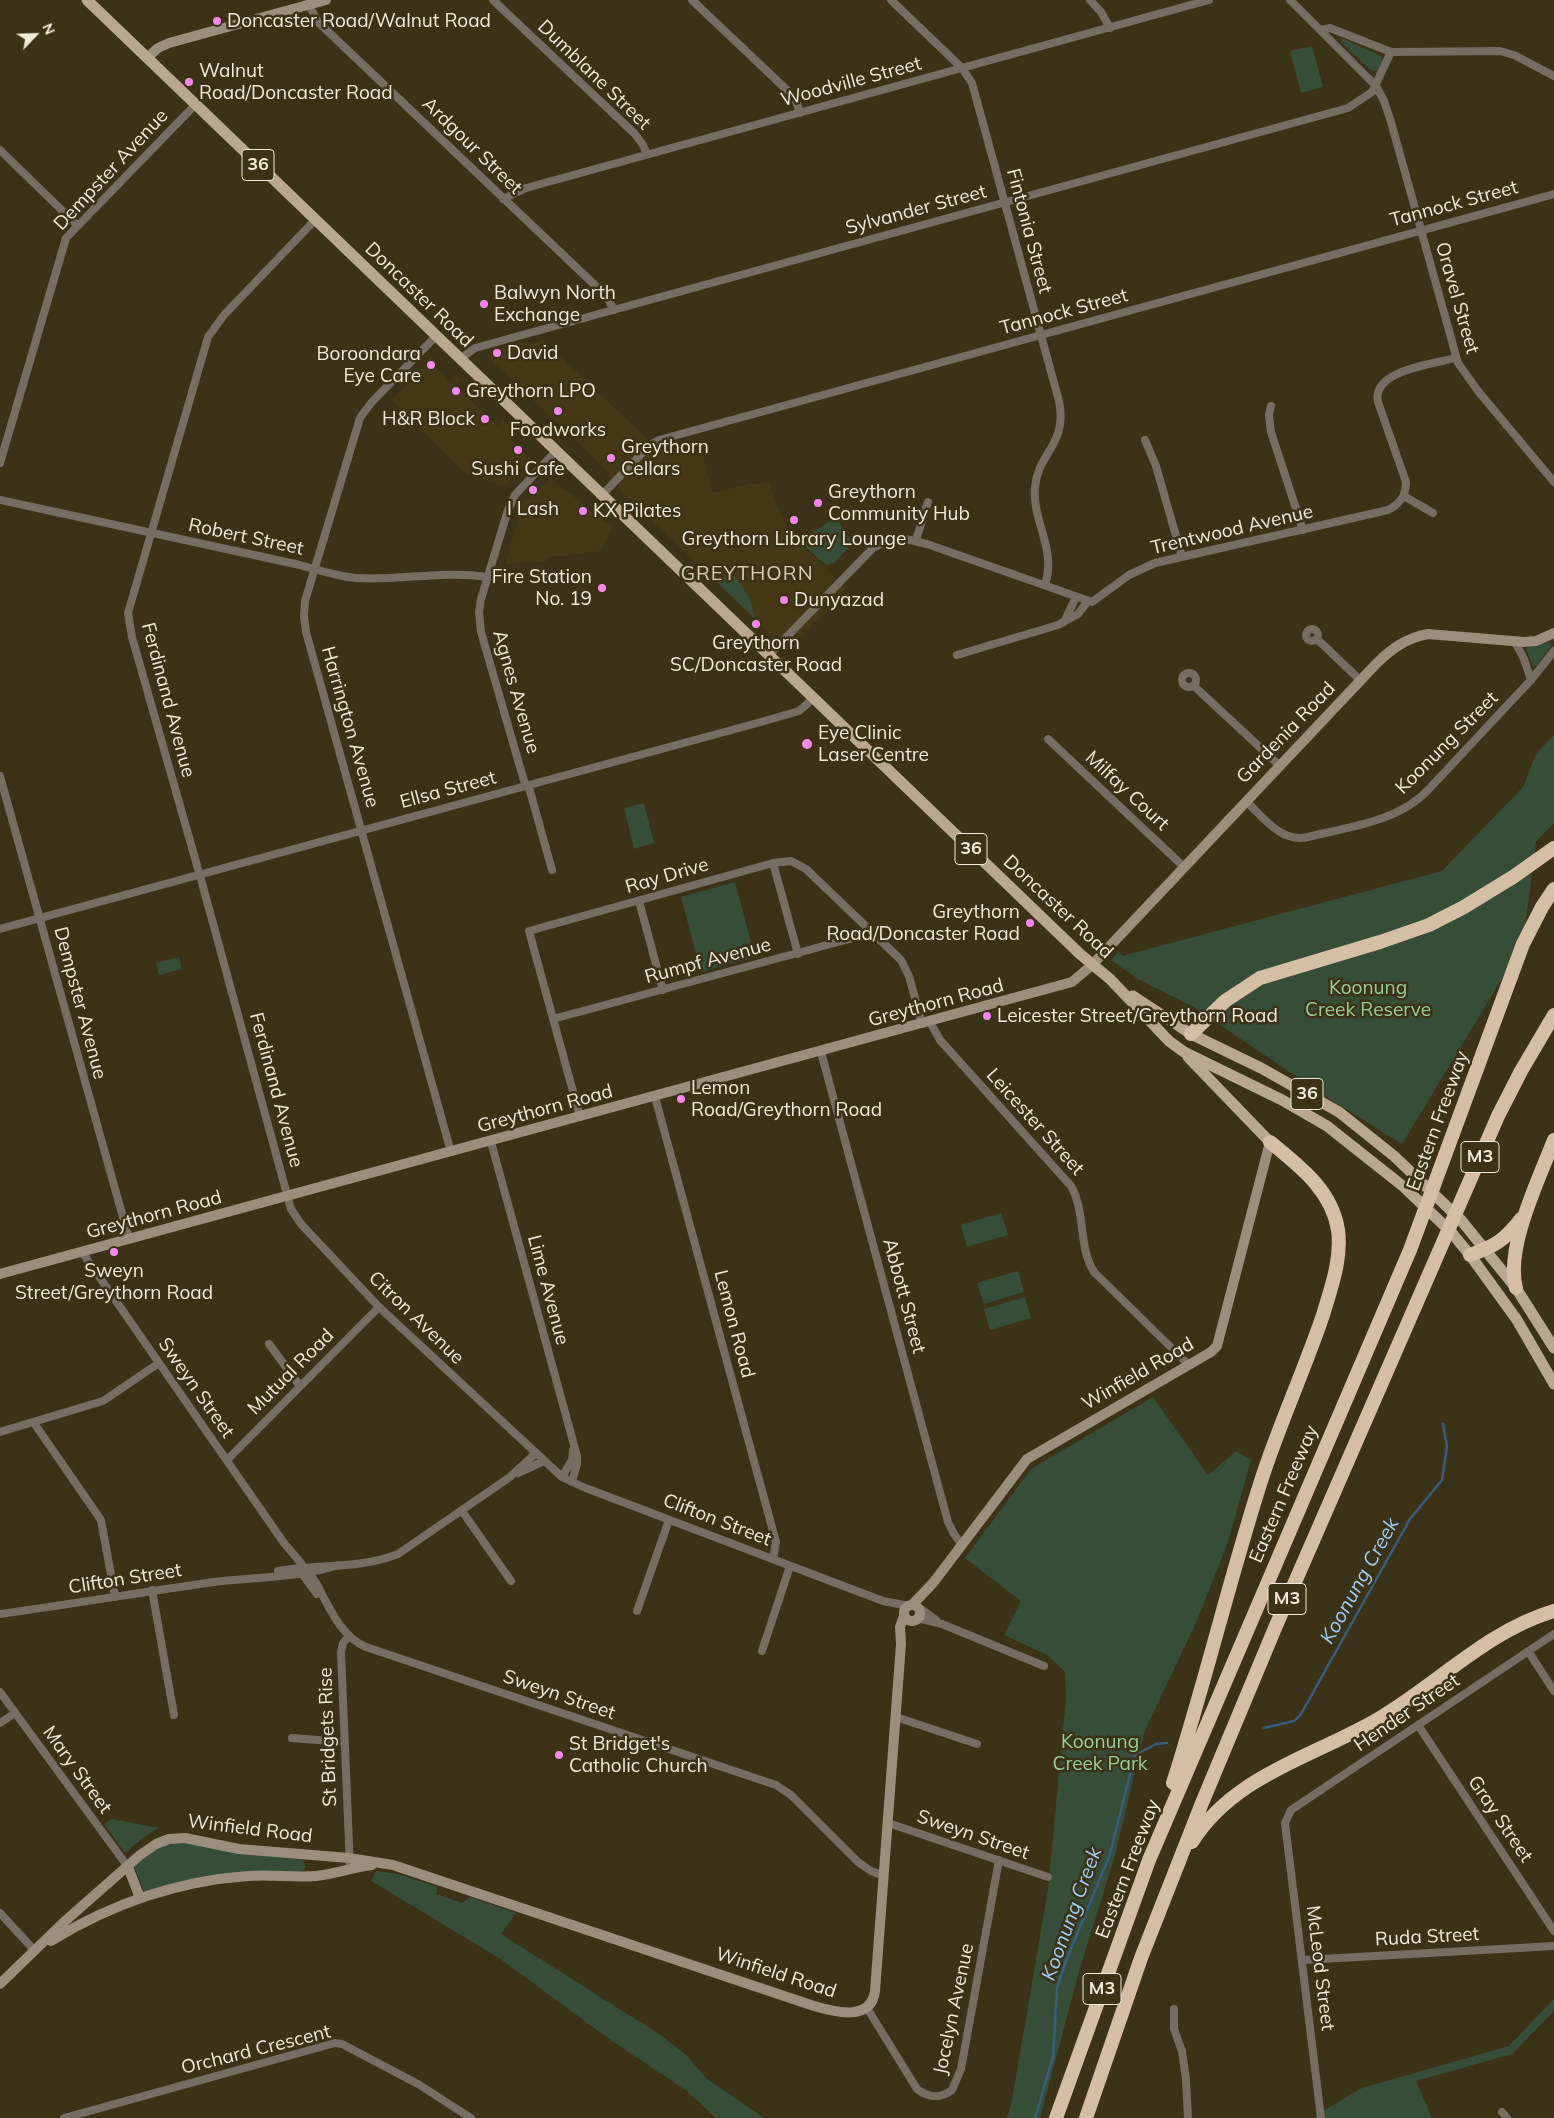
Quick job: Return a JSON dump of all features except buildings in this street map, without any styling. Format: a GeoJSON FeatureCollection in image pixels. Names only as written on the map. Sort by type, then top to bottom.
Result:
{"type":"FeatureCollection","features":[{"type":"Feature","properties":{"kind":"highway"},"geometry":{"type":"LineString","coordinates":[[1191,1034],[1225,1001],[1245,986],[1260,978],[1380,942],[1429,924],[1464,907],[1513,877],[1550,851]]}},
{"type":"Feature","properties":{"kind":"highway","name":"Eastern Freeway"},"geometry":{"type":"LineString","coordinates":[[1056,2118],[1149,1860],[1410,1250],[1523,944],[1542,907],[1554,889]]}},
{"type":"Feature","properties":{"kind":"highway","name":"M3"},"geometry":{"type":"LineString","coordinates":[[1086,2118],[1141,1958],[1275,1628],[1468,1184],[1517,1079],[1554,1015]]}},
{"type":"Feature","properties":{"kind":"highway"},"geometry":{"type":"LineString","coordinates":[[1516,1288],[1513,1266],[1525,1214],[1554,1140]]}},
{"type":"Feature","properties":{"kind":"highway","name":"36"},"geometry":{"type":"LineString","coordinates":[[1149,1860],[1217,1636],[1232,1573],[1262,1479],[1327,1302],[1337,1265],[1338,1228],[1332,1208],[1312,1177],[1270,1142]]}},
{"type":"Feature","properties":{"kind":"highway"},"geometry":{"type":"LineString","coordinates":[[1470,1255],[1485,1250],[1508,1236],[1525,1214]]}},
{"type":"Feature","properties":{"kind":"highway"},"geometry":{"type":"LineString","coordinates":[[1177,1866],[1196,1836],[1210,1819],[1248,1786],[1293,1760],[1379,1718],[1508,1630],[1554,1611]]}},
{"type":"Feature","properties":{"kind":"main road","name":"Doncaster Road"},"geometry":{"type":"LineString","coordinates":[[87,0],[1092,965],[1118,987],[1169,1041],[1184,1052],[1270,1142]]}},
{"type":"Feature","properties":{"kind":"main road","name":"Doncaster Road"},"geometry":{"type":"LineString","coordinates":[[1118,987],[1191,1034],[1261,1068],[1339,1112],[1412,1172],[1461,1220],[1476,1238],[1516,1288],[1554,1348]]}},
{"type":"Feature","properties":{"kind":"main road"},"geometry":{"type":"LineString","coordinates":[[1184,1052],[1191,1034]]}},
{"type":"Feature","properties":{"kind":"main road","name":"Doncaster Road"},"geometry":{"type":"LineString","coordinates":[[1184,1052],[1282,1100],[1327,1126],[1404,1187],[1452,1232],[1470,1255],[1517,1320],[1554,1384]]}},
{"type":"Feature","properties":{"kind":"street"},"geometry":{"type":"LineString","coordinates":[[147,58],[158,48],[169,43],[326,0]]}},
{"type":"Feature","properties":{"kind":"street","name":"Dumblane Street"},"geometry":{"type":"LineString","coordinates":[[493,0],[635,134],[647,154]]}},
{"type":"Feature","properties":{"kind":"street"},"geometry":{"type":"LineString","coordinates":[[692,0],[788,91],[796,101],[800,113]]}},
{"type":"Feature","properties":{"kind":"street","name":"Fintonia Street"},"geometry":{"type":"LineString","coordinates":[[891,0],[962,68],[972,83],[1061,409],[1058,436],[1039,469],[1035,483],[1036,508],[1049,561],[1044,585]]}},
{"type":"Feature","properties":{"kind":"street"},"geometry":{"type":"LineString","coordinates":[[1090,0],[1102,12],[1110,28]]}},
{"type":"Feature","properties":{"kind":"street","name":"Woodville Street"},"geometry":{"type":"LineString","coordinates":[[503,199],[526,188],[1209,0]]}},
{"type":"Feature","properties":{"kind":"street","name":"Oravel Street"},"geometry":{"type":"LineString","coordinates":[[1290,0],[1376,86],[1384,101],[1391,122],[1456,358],[1465,375],[1553,479]]}},
{"type":"Feature","properties":{"kind":"street","name":"Ardgour Street"},"geometry":{"type":"LineString","coordinates":[[309,5],[318,22],[600,290],[614,310]]}},
{"type":"Feature","properties":{"kind":"street"},"geometry":{"type":"LineString","coordinates":[[1321,30],[1330,28],[1391,52],[1500,51],[1514,55],[1554,76]]}},
{"type":"Feature","properties":{"kind":"street"},"geometry":{"type":"LineString","coordinates":[[1376,86],[1391,52]]}},
{"type":"Feature","properties":{"kind":"street","name":"Sylvander Street"},"geometry":{"type":"LineString","coordinates":[[460,359],[475,348],[1348,108],[1367,97],[1376,86]]}},
{"type":"Feature","properties":{"kind":"street","name":"Dempster Avenue"},"geometry":{"type":"LineString","coordinates":[[0,463],[64,243],[77,225],[195,105]]}},
{"type":"Feature","properties":{"kind":"street"},"geometry":{"type":"LineString","coordinates":[[0,150],[77,225]]}},
{"type":"Feature","properties":{"kind":"street","name":"Tannock Street"},"geometry":{"type":"LineString","coordinates":[[602,495],[649,446],[659,440],[1554,194]]}},
{"type":"Feature","properties":{"kind":"street","name":"Ferdinand Avenue"},"geometry":{"type":"LineString","coordinates":[[288,1197],[200,875],[129,628],[130,605],[208,337],[224,315],[315,220]]}},
{"type":"Feature","properties":{"kind":"street","name":"Harrington Avenue"},"geometry":{"type":"LineString","coordinates":[[436,336],[371,403],[360,418],[305,601],[304,623],[451,1152]]}},
{"type":"Feature","properties":{"kind":"street"},"geometry":{"type":"LineString","coordinates":[[1433,513],[1404,496],[1405,476],[1378,402],[1378,392],[1383,383],[1391,376],[1456,358]]}},
{"type":"Feature","properties":{"kind":"street"},"geometry":{"type":"LineString","coordinates":[[1271,406],[1269,415],[1272,432],[1303,530]]}},
{"type":"Feature","properties":{"kind":"street"},"geometry":{"type":"LineString","coordinates":[[1145,440],[1156,466],[1182,557]]}},
{"type":"Feature","properties":{"kind":"street","name":"Agnes Avenue"},"geometry":{"type":"LineString","coordinates":[[552,870],[530,791],[522,778],[479,621],[480,605],[486,577],[512,500],[556,451]]}},
{"type":"Feature","properties":{"kind":"street","name":"Trentwood Avenue"},"geometry":{"type":"LineString","coordinates":[[957,656],[1044,630],[1064,622],[1078,614],[1088,601],[1096,600],[1115,584],[1138,570],[1182,557],[1383,512],[1393,508],[1404,496]]}},
{"type":"Feature","properties":{"kind":"street","name":"Robert Street"},"geometry":{"type":"LineString","coordinates":[[0,500],[343,577],[358,578],[454,573],[486,577]]}},
{"type":"Feature","properties":{"kind":"street"},"geometry":{"type":"LineString","coordinates":[[916,540],[928,502]]}},
{"type":"Feature","properties":{"kind":"street"},"geometry":{"type":"LineString","coordinates":[[769,655],[866,553],[891,540],[901,538],[916,540],[1088,601]]}},
{"type":"Feature","properties":{"kind":"street"},"geometry":{"type":"LineString","coordinates":[[1064,622],[1076,597]]}},
{"type":"Feature","properties":{"kind":"street","name":"Gardenia Road"},"geometry":{"type":"LineString","coordinates":[[1092,965],[1360,680],[1398,645],[1421,635],[1443,634],[1515,642],[1536,641],[1554,633]]}},
{"type":"Feature","properties":{"kind":"street"},"geometry":{"type":"LineString","coordinates":[[1317,640],[1360,680]]}},
{"type":"Feature","properties":{"kind":"street"},"geometry":{"type":"LineString","coordinates":[[1515,642],[1532,680]]}},
{"type":"Feature","properties":{"kind":"street","name":"Koonung Street"},"geometry":{"type":"LineString","coordinates":[[1246,801],[1281,834],[1294,838],[1308,837],[1401,811],[1421,798],[1532,680],[1554,651]]}},
{"type":"Feature","properties":{"kind":"street"},"geometry":{"type":"LineString","coordinates":[[1194,686],[1280,766]]}},
{"type":"Feature","properties":{"kind":"street","name":"Ellsa Street"},"geometry":{"type":"LineString","coordinates":[[0,929],[794,713],[802,709],[814,698]]}},
{"type":"Feature","properties":{"kind":"street","name":"Milfay Court"},"geometry":{"type":"LineString","coordinates":[[1048,738],[1184,867]]}},
{"type":"Feature","properties":{"kind":"street","name":"Dempster Avenue"},"geometry":{"type":"LineString","coordinates":[[0,776],[129,1239]]}},
{"type":"Feature","properties":{"kind":"street","name":"Ray Drive"},"geometry":{"type":"LineString","coordinates":[[580,1117],[529,931],[773,863],[786,860],[801,865],[868,927],[904,964],[926,1023]]}},
{"type":"Feature","properties":{"kind":"street"},"geometry":{"type":"LineString","coordinates":[[773,863],[798,954]]}},
{"type":"Feature","properties":{"kind":"street"},"geometry":{"type":"LineString","coordinates":[[639,901],[662,990]]}},
{"type":"Feature","properties":{"kind":"street","name":"Rumpf Avenue"},"geometry":{"type":"LineString","coordinates":[[553,1019],[853,938],[861,934],[868,927]]}},
{"type":"Feature","properties":{"kind":"street","name":"Greythorn Road"},"geometry":{"type":"LineString","coordinates":[[0,1274],[491,1142],[1072,982],[1092,965]]}},
{"type":"Feature","properties":{"kind":"street","name":"Leicester Street"},"geometry":{"type":"LineString","coordinates":[[926,1023],[1072,1186],[1077,1201],[1088,1258],[1094,1272],[1189,1365]]}},
{"type":"Feature","properties":{"kind":"street","name":"Abbott Street"},"geometry":{"type":"LineString","coordinates":[[821,1052],[948,1522],[962,1545]]}},
{"type":"Feature","properties":{"kind":"street","name":"Lemon Road"},"geometry":{"type":"LineString","coordinates":[[655,1097],[776,1542],[773,1559]]}},
{"type":"Feature","properties":{"kind":"street","name":"Lime Avenue"},"geometry":{"type":"LineString","coordinates":[[491,1142],[577,1460],[572,1482]]}},
{"type":"Feature","properties":{"kind":"street","name":"Winfield Road"},"geometry":{"type":"LineString","coordinates":[[0,1984],[64,1922],[128,1867],[156,1844],[176,1838],[248,1850],[349,1863],[383,1863],[418,1872],[824,2009],[849,2012],[867,2008],[873,2001],[875,1991],[902,1644],[912,1612],[1027,1459],[1211,1352],[1219,1343],[1270,1142]]}},
{"type":"Feature","properties":{"kind":"street","name":"Citron Avenue"},"geometry":{"type":"LineString","coordinates":[[288,1197],[295,1217],[379,1307],[536,1453]]}},
{"type":"Feature","properties":{"kind":"street","name":"Sweyn Street"},"geometry":{"type":"LineString","coordinates":[[82,1252],[349,1636],[366,1647],[781,1788],[791,1795],[858,1862],[871,1871],[884,1876]]}},
{"type":"Feature","properties":{"kind":"street","name":"Mutual Road"},"geometry":{"type":"LineString","coordinates":[[227,1460],[379,1307]]}},
{"type":"Feature","properties":{"kind":"street"},"geometry":{"type":"LineString","coordinates":[[269,1344],[300,1386]]}},
{"type":"Feature","properties":{"kind":"street"},"geometry":{"type":"LineString","coordinates":[[0,1432],[103,1401],[159,1363]]}},
{"type":"Feature","properties":{"kind":"street"},"geometry":{"type":"LineString","coordinates":[[34,1423],[101,1520],[116,1597]]}},
{"type":"Feature","properties":{"kind":"street"},"geometry":{"type":"LineString","coordinates":[[562,1477],[572,1460],[573,1448]]}},
{"type":"Feature","properties":{"kind":"street","name":"Clifton Street"},"geometry":{"type":"LineString","coordinates":[[0,1614],[152,1590],[381,1559],[398,1554],[510,1477],[536,1453],[562,1477],[572,1482],[912,1612],[1044,1666]]}},
{"type":"Feature","properties":{"kind":"street","name":"Clifton Street"},"geometry":{"type":"LineString","coordinates":[[510,1477],[544,1461]]}},
{"type":"Feature","properties":{"kind":"street"},"geometry":{"type":"LineString","coordinates":[[462,1510],[511,1581]]}},
{"type":"Feature","properties":{"kind":"street"},"geometry":{"type":"LineString","coordinates":[[637,1611],[669,1520]]}},
{"type":"Feature","properties":{"kind":"street"},"geometry":{"type":"LineString","coordinates":[[762,1650],[790,1566]]}},
{"type":"Feature","properties":{"kind":"street"},"geometry":{"type":"LineString","coordinates":[[152,1590],[174,1715]]}},
{"type":"Feature","properties":{"kind":"street","name":"Hender Street"},"geometry":{"type":"LineString","coordinates":[[1285,1823],[1291,1810],[1554,1634]]}},
{"type":"Feature","properties":{"kind":"street","name":"St Bridgets Rise"},"geometry":{"type":"LineString","coordinates":[[349,1636],[343,1643],[341,1652],[349,1863]]}},
{"type":"Feature","properties":{"kind":"street"},"geometry":{"type":"LineString","coordinates":[[1528,1652],[1554,1691]]}},
{"type":"Feature","properties":{"kind":"street","name":"Mary Street"},"geometry":{"type":"LineString","coordinates":[[0,1692],[128,1867]]}},
{"type":"Feature","properties":{"kind":"street"},"geometry":{"type":"LineString","coordinates":[[0,1724],[15,1713]]}},
{"type":"Feature","properties":{"kind":"street"},"geometry":{"type":"LineString","coordinates":[[896,1717],[977,1744]]}},
{"type":"Feature","properties":{"kind":"street","name":"Gray Street"},"geometry":{"type":"LineString","coordinates":[[1418,1725],[1554,1931]]}},
{"type":"Feature","properties":{"kind":"street"},"geometry":{"type":"LineString","coordinates":[[292,1738],[344,1742]]}},
{"type":"Feature","properties":{"kind":"street","name":"McLeod Street"},"geometry":{"type":"LineString","coordinates":[[1285,1823],[1321,2118]]}},
{"type":"Feature","properties":{"kind":"street","name":"Sweyn Street"},"geometry":{"type":"LineString","coordinates":[[888,1824],[1048,1878]]}},
{"type":"Feature","properties":{"kind":"street","name":"Jocelyn Avenue"},"geometry":{"type":"LineString","coordinates":[[867,2008],[917,2089],[936,2097],[952,2090],[961,2069],[999,1860]]}},
{"type":"Feature","properties":{"kind":"street","name":"Winfield Road"},"geometry":{"type":"LineString","coordinates":[[36,1951],[80,1924],[140,1898],[182,1885],[215,1879],[250,1876],[308,1876],[349,1863]]}},
{"type":"Feature","properties":{"kind":"street"},"geometry":{"type":"LineString","coordinates":[[128,1867],[140,1898]]}},
{"type":"Feature","properties":{"kind":"street"},"geometry":{"type":"LineString","coordinates":[[0,1913],[36,1951]]}},
{"type":"Feature","properties":{"kind":"street","name":"Ruda Street"},"geometry":{"type":"LineString","coordinates":[[1303,1960],[1554,1946]]}},
{"type":"Feature","properties":{"kind":"street"},"geometry":{"type":"LineString","coordinates":[[1174,2009],[1174,2029],[1182,2051],[1185,2070],[1188,2118]]}},
{"type":"Feature","properties":{"kind":"street","name":"Orchard Crescent"},"geometry":{"type":"LineString","coordinates":[[64,2118],[335,2043],[342,2044],[418,2084],[470,2118]]}},
{"type":"Feature","properties":{"kind":"shaded area"},"geometry":{"type":"Polygon","coordinates":[[[543,340],[660,451],[699,440],[713,493],[752,483],[753,485],[769,481],[776,504],[791,536],[846,588],[788,651],[621,491],[608,472],[487,356],[493,351],[528,341],[530,344],[543,340]]]}},
{"type":"Feature","properties":{"kind":"shaded area"},"geometry":{"type":"Polygon","coordinates":[[[429,361],[449,381],[456,374],[461,379],[455,386],[498,426],[503,420],[515,431],[508,440],[510,439],[531,459],[504,487],[463,472],[391,400],[429,361]]]}},
{"type":"Feature","properties":{"kind":"shaded area"},"geometry":{"type":"Polygon","coordinates":[[[550,479],[612,527],[601,551],[546,558],[546,562],[505,564],[522,505],[550,479]]]}},
{"type":"Feature","properties":{"kind":"green space"},"geometry":{"type":"Polygon","coordinates":[[[1342,38],[1381,56],[1382,62],[1379,68],[1376,71],[1370,70],[1342,43],[1340,40],[1342,38]]]}},
{"type":"Feature","properties":{"kind":"green space"},"geometry":{"type":"Polygon","coordinates":[[[1312,46],[1323,87],[1301,93],[1290,51],[1312,46]]]}},
{"type":"Feature","properties":{"kind":"green space"},"geometry":{"type":"Polygon","coordinates":[[[835,517],[853,543],[834,563],[826,565],[790,534],[796,536],[807,534],[820,528],[835,517]]]}},
{"type":"Feature","properties":{"kind":"green space"},"geometry":{"type":"Polygon","coordinates":[[[736,577],[751,601],[755,619],[717,582],[725,578],[736,577]]]}},
{"type":"Feature","properties":{"kind":"green space"},"geometry":{"type":"Polygon","coordinates":[[[1549,642],[1551,646],[1537,665],[1533,667],[1526,648],[1549,642]]]}},
{"type":"Feature","properties":{"kind":"green space","name":"Koonung Creek Reserve"},"geometry":{"type":"Polygon","coordinates":[[[1554,735],[1554,823],[1536,842],[1523,944],[1402,1144],[1328,1098],[1192,1006],[1138,979],[1111,960],[1119,951],[1122,956],[1442,871],[1523,787],[1536,754],[1554,735]]]}},
{"type":"Feature","properties":{"kind":"green space"},"geometry":{"type":"Polygon","coordinates":[[[644,803],[654,843],[634,849],[624,808],[644,803]]]}},
{"type":"Feature","properties":{"kind":"green space"},"geometry":{"type":"Polygon","coordinates":[[[735,882],[755,957],[701,972],[681,897],[735,882]]]}},
{"type":"Feature","properties":{"kind":"green space"},"geometry":{"type":"Polygon","coordinates":[[[179,957],[182,969],[159,975],[156,963],[179,957]]]}},
{"type":"Feature","properties":{"kind":"green space"},"geometry":{"type":"Polygon","coordinates":[[[1001,1213],[1008,1235],[967,1247],[961,1225],[1001,1213]]]}},
{"type":"Feature","properties":{"kind":"green space"},"geometry":{"type":"Polygon","coordinates":[[[1018,1271],[1024,1292],[984,1304],[977,1283],[1018,1271]]]}},
{"type":"Feature","properties":{"kind":"green space"},"geometry":{"type":"Polygon","coordinates":[[[1025,1297],[1031,1318],[990,1330],[984,1309],[1025,1297]]]}},
{"type":"Feature","properties":{"kind":"green space","name":"Koonung Creek Park"},"geometry":{"type":"Polygon","coordinates":[[[1153,1397],[1208,1475],[1236,1451],[1251,1460],[1228,1542],[1196,1623],[1145,1730],[1114,1859],[1080,1968],[1040,2118],[1007,2118],[1011,2105],[1048,1890],[1066,1698],[1065,1672],[1047,1655],[1004,1635],[1021,1601],[965,1558],[1031,1469],[1153,1397]]]}},
{"type":"Feature","properties":{"kind":"green space"},"geometry":{"type":"Polygon","coordinates":[[[112,1819],[159,1828],[145,1836],[125,1853],[104,1824],[112,1819]]]}},
{"type":"Feature","properties":{"kind":"green space"},"geometry":{"type":"Polygon","coordinates":[[[173,1841],[302,1858],[306,1867],[303,1872],[144,1892],[134,1866],[147,1854],[173,1841]]]}},
{"type":"Feature","properties":{"kind":"green space"},"geometry":{"type":"Polygon","coordinates":[[[376,1871],[398,1874],[438,1887],[436,1894],[462,1903],[470,1897],[516,1913],[501,1934],[662,2036],[686,2055],[706,2078],[764,2118],[716,2118],[687,2091],[612,2041],[499,1958],[371,1881],[376,1871]]]}},
{"type":"Feature","properties":{"kind":"green space"},"geometry":{"type":"Polygon","coordinates":[[[1554,1999],[1554,2011],[1512,2054],[1416,2081],[1432,2118],[1315,2118],[1321,2112],[1362,2088],[1509,2046],[1554,1999]]]}},
{"type":"Feature","properties":{"kind":"waterway","name":"Koonung Creek"},"geometry":{"type":"LineString","coordinates":[[1264,1728],[1294,1721],[1301,1714],[1410,1519],[1442,1480],[1447,1447],[1443,1424]]}},
{"type":"Feature","properties":{"kind":"waterway","name":"Koonung Creek"},"geometry":{"type":"LineString","coordinates":[[1035,2118],[1053,2057],[1057,1988],[1066,1961],[1109,1857],[1135,1755],[1156,1744],[1167,1743]]}},
{"type":"Feature","properties":{"kind":"place","name":"Doncaster Road/Walnut Road"},"geometry":{"type":"Point","coordinates":[217,21]}},
{"type":"Feature","properties":{"kind":"place","name":"Walnut Road/Doncaster Road"},"geometry":{"type":"Point","coordinates":[189,82]}},
{"type":"Feature","properties":{"kind":"place","name":"Balwyn North Exchange"},"geometry":{"type":"Point","coordinates":[484,304]}},
{"type":"Feature","properties":{"kind":"place","name":"David"},"geometry":{"type":"Point","coordinates":[497,353]}},
{"type":"Feature","properties":{"kind":"place","name":"Boroondara Eye Care"},"geometry":{"type":"Point","coordinates":[431,365]}},
{"type":"Feature","properties":{"kind":"place","name":"Greythorn LPO"},"geometry":{"type":"Point","coordinates":[456,391]}},
{"type":"Feature","properties":{"kind":"place","name":"Foodworks"},"geometry":{"type":"Point","coordinates":[558,411]}},
{"type":"Feature","properties":{"kind":"place","name":"H&R Block"},"geometry":{"type":"Point","coordinates":[485,419]}},
{"type":"Feature","properties":{"kind":"place","name":"Sushi Cafe"},"geometry":{"type":"Point","coordinates":[518,450]}},
{"type":"Feature","properties":{"kind":"place","name":"Greythorn Cellars"},"geometry":{"type":"Point","coordinates":[611,458]}},
{"type":"Feature","properties":{"kind":"place","name":"I Lash"},"geometry":{"type":"Point","coordinates":[533,490]}},
{"type":"Feature","properties":{"kind":"place","name":"Greythorn Community Hub"},"geometry":{"type":"Point","coordinates":[818,503]}},
{"type":"Feature","properties":{"kind":"place","name":"KX Pilates"},"geometry":{"type":"Point","coordinates":[583,511]}},
{"type":"Feature","properties":{"kind":"place","name":"Greythorn Library Lounge"},"geometry":{"type":"Point","coordinates":[794,520]}},
{"type":"Feature","properties":{"kind":"place","name":"Fire Station No. 19"},"geometry":{"type":"Point","coordinates":[602,588]}},
{"type":"Feature","properties":{"kind":"place","name":"Dunyazad"},"geometry":{"type":"Point","coordinates":[784,600]}},
{"type":"Feature","properties":{"kind":"place","name":"Greythorn SC/Doncaster Road"},"geometry":{"type":"Point","coordinates":[756,624]}},
{"type":"Feature","properties":{"kind":"place","name":"Eye Clinic Laser Centre"},"geometry":{"type":"Point","coordinates":[807,744]}},
{"type":"Feature","properties":{"kind":"place","name":"Greythorn Road/Doncaster Road"},"geometry":{"type":"Point","coordinates":[1030,923]}},
{"type":"Feature","properties":{"kind":"place","name":"Leicester Street/Greythorn Road"},"geometry":{"type":"Point","coordinates":[987,1016]}},
{"type":"Feature","properties":{"kind":"place","name":"Lemon Road/Greythorn Road"},"geometry":{"type":"Point","coordinates":[681,1099]}},
{"type":"Feature","properties":{"kind":"place","name":"Sweyn Street/Greythorn Road"},"geometry":{"type":"Point","coordinates":[114,1252]}},
{"type":"Feature","properties":{"kind":"place","name":"St Bridget's Catholic Church"},"geometry":{"type":"Point","coordinates":[559,1755]}},
{"type":"Feature","properties":{"kind":"district","name":"GREYTHORN"},"geometry":{"type":"Point","coordinates":[747,574]}}]}
